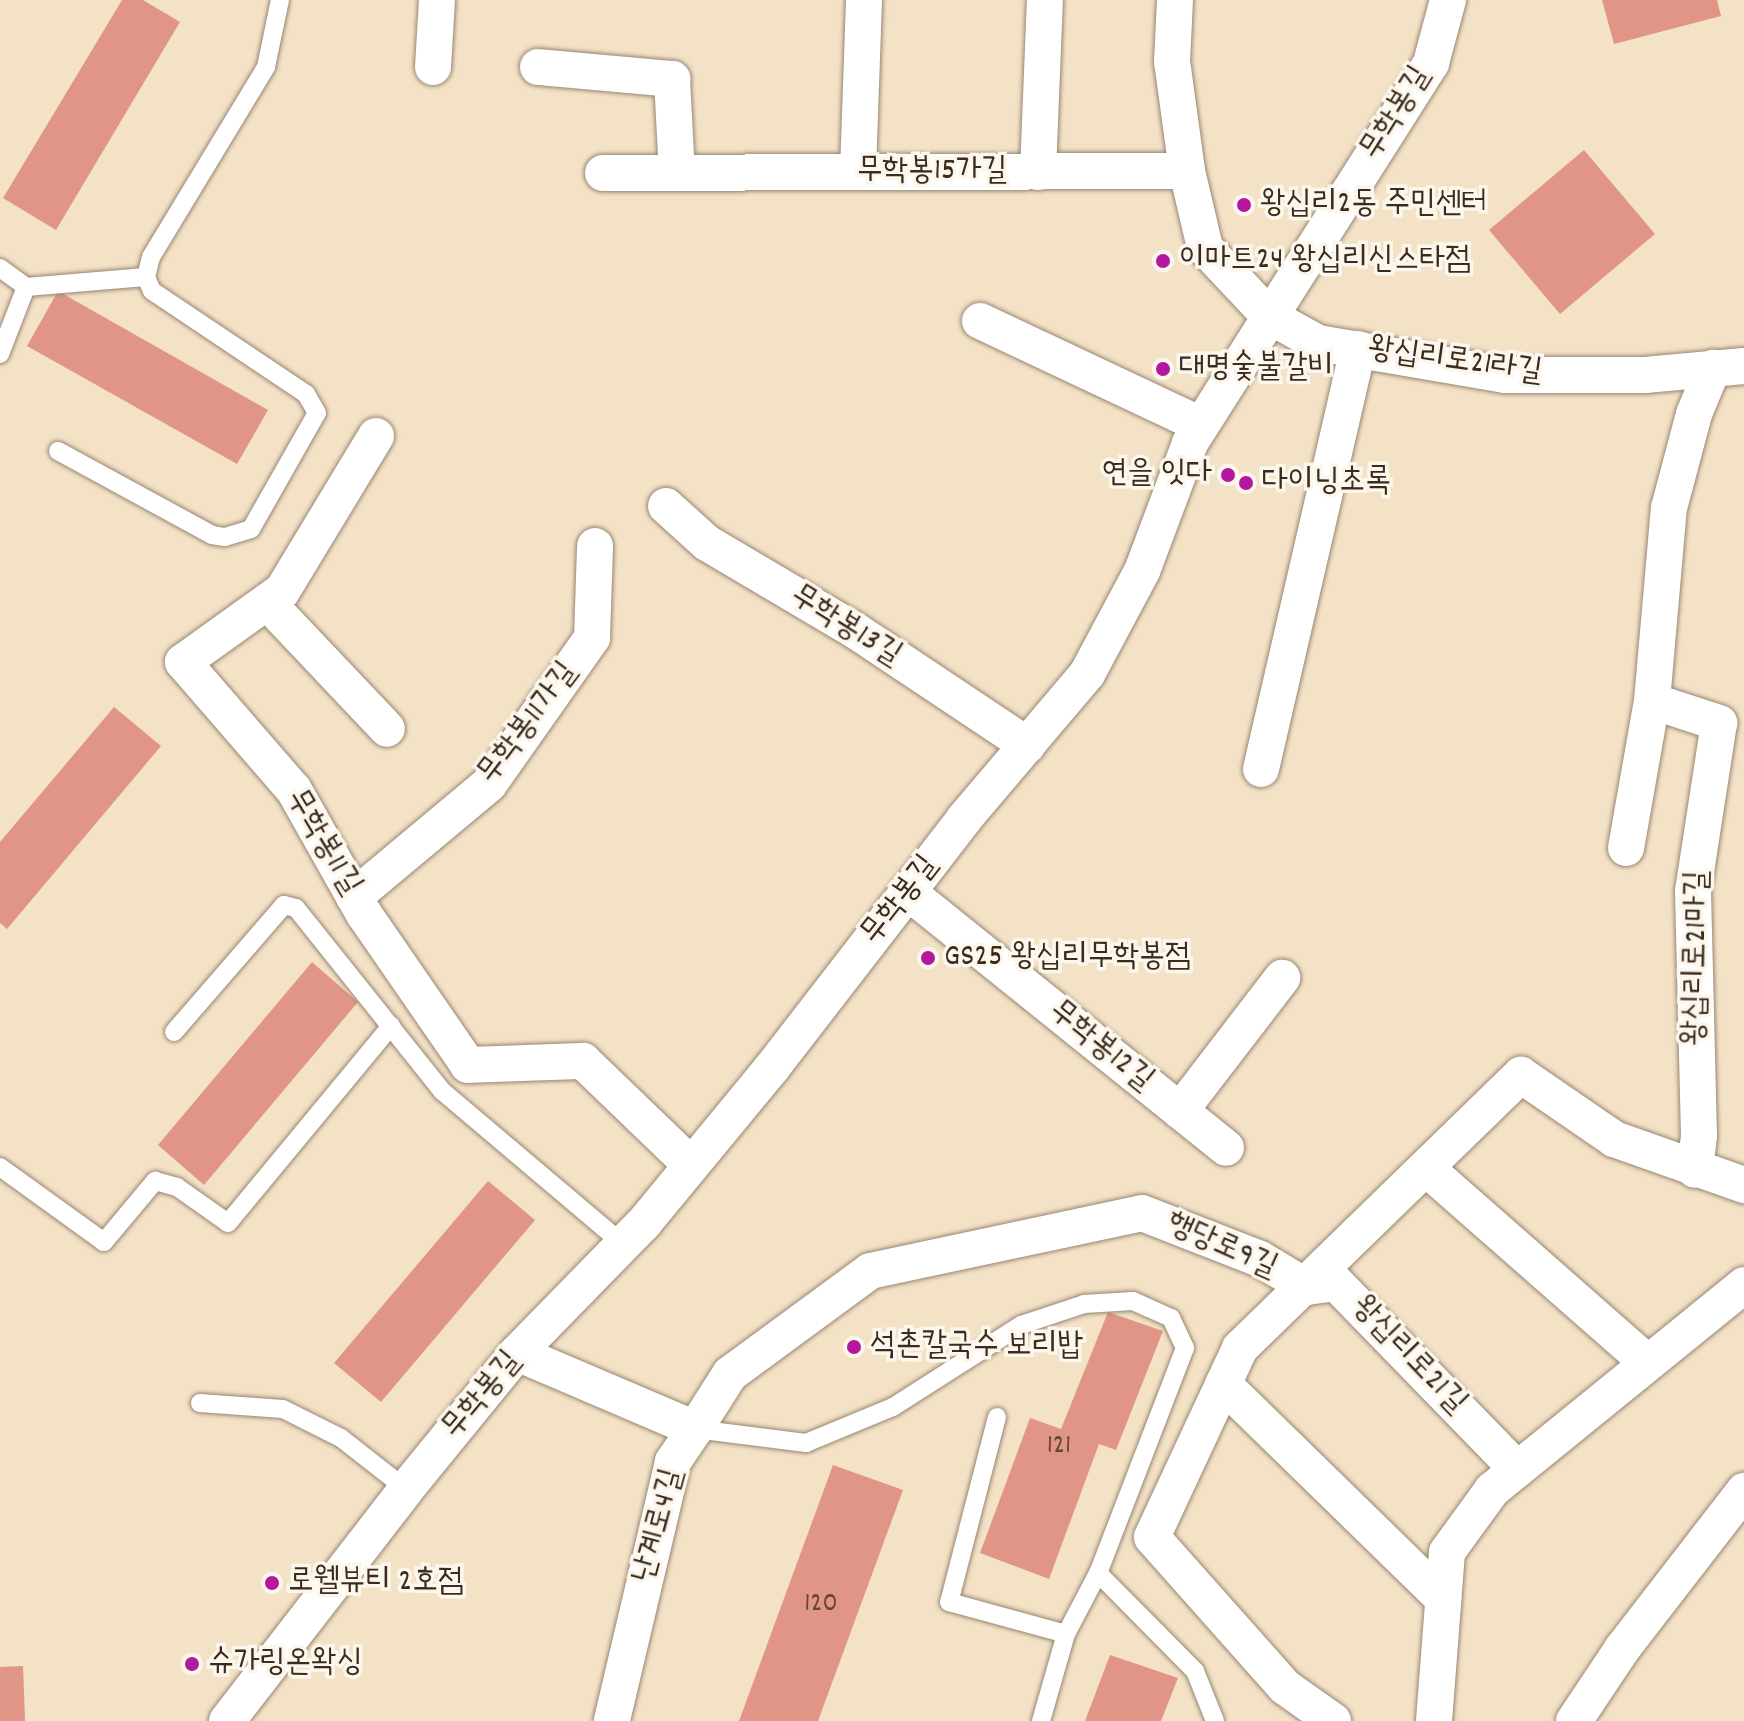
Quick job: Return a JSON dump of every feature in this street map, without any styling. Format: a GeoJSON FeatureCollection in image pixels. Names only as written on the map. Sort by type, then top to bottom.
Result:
{"type":"FeatureCollection","features":[{"type":"Feature","properties":{"kind":"street"},"geometry":{"type":"LineString","coordinates":[[433,67],[437,0]]}},
{"type":"Feature","properties":{"kind":"street"},"geometry":{"type":"LineString","coordinates":[[858,172],[864,0]]}},
{"type":"Feature","properties":{"kind":"street"},"geometry":{"type":"LineString","coordinates":[[1038,172],[1045,0]]}},
{"type":"Feature","properties":{"kind":"street"},"geometry":{"type":"LineString","coordinates":[[1175,0],[1172,61],[1187,171],[1205,248],[1269,316]]}},
{"type":"Feature","properties":{"kind":"street","name":"무학봉길"},"geometry":{"type":"LineString","coordinates":[[227,1721],[406,1489],[517,1353],[623,1244],[691,1165],[771,1069],[908,892],[1087,674],[1142,571],[1190,443],[1431,63],[1448,0]]}},
{"type":"Feature","properties":{"kind":"street"},"geometry":{"type":"LineString","coordinates":[[538,67],[672,79],[677,173]]}},
{"type":"Feature","properties":{"kind":"street","name":"무학봉15가길"},"geometry":{"type":"LineString","coordinates":[[603,173],[1187,171]]}},
{"type":"Feature","properties":{"kind":"street","name":"왕십리로21라길"},"geometry":{"type":"LineString","coordinates":[[1269,316],[1318,343],[1505,375],[1645,375],[1729,367]]}},
{"type":"Feature","properties":{"kind":"street"},"geometry":{"type":"LineString","coordinates":[[980,321],[1201,425]]}},
{"type":"Feature","properties":{"kind":"street"},"geometry":{"type":"LineString","coordinates":[[1261,769],[1358,349]]}},
{"type":"Feature","properties":{"kind":"street"},"geometry":{"type":"LineString","coordinates":[[1626,848],[1652,701],[1669,508],[1694,414],[1729,367]]}},
{"type":"Feature","properties":{"kind":"street","name":"무학봉11길"},"geometry":{"type":"LineString","coordinates":[[376,436],[282,591],[183,662],[294,790],[354,897],[468,1065],[583,1061],[691,1165]]}},
{"type":"Feature","properties":{"kind":"street","name":"무학봉13길"},"geometry":{"type":"LineString","coordinates":[[666,506],[707,543],[856,631],[1027,745]]}},
{"type":"Feature","properties":{"kind":"street","name":"무학봉11가길"},"geometry":{"type":"LineString","coordinates":[[354,897],[489,784],[592,638],[595,546]]}},
{"type":"Feature","properties":{"kind":"street"},"geometry":{"type":"LineString","coordinates":[[268,603],[387,729]]}},
{"type":"Feature","properties":{"kind":"street","name":"왕십리로21마길"},"geometry":{"type":"LineString","coordinates":[[1652,701],[1719,723],[1693,891],[1699,1136],[1695,1170]]}},
{"type":"Feature","properties":{"kind":"street","name":"무학봉12길"},"geometry":{"type":"LineString","coordinates":[[908,892],[1226,1148]]}},
{"type":"Feature","properties":{"kind":"street","name":"무학봉12길"},"geometry":{"type":"LineString","coordinates":[[1180,1111],[1282,978]]}},
{"type":"Feature","properties":{"kind":"street","name":"왕십리로21길"},"geometry":{"type":"LineString","coordinates":[[1307,1287],[1521,1075],[1614,1139],[1744,1185]]}},
{"type":"Feature","properties":{"kind":"street"},"geometry":{"type":"LineString","coordinates":[[1426,1168],[1647,1362]]}},
{"type":"Feature","properties":{"kind":"street","name":"행당로9길"},"geometry":{"type":"LineString","coordinates":[[695,1429],[730,1374],[870,1271],[1142,1213],[1260,1259],[1307,1287],[1240,1348],[1152,1537],[1285,1687],[1333,1721]]}},
{"type":"Feature","properties":{"kind":"street","name":"왕십리로21길"},"geometry":{"type":"LineString","coordinates":[[1307,1287],[1336,1283],[1517,1469]]}},
{"type":"Feature","properties":{"kind":"street"},"geometry":{"type":"LineString","coordinates":[[1434,1721],[1447,1552],[1492,1490],[1744,1285]]}},
{"type":"Feature","properties":{"kind":"street","name":"난계로4길"},"geometry":{"type":"LineString","coordinates":[[517,1353],[695,1429],[673,1462],[612,1721]]}},
{"type":"Feature","properties":{"kind":"street"},"geometry":{"type":"LineString","coordinates":[[1223,1384],[1443,1599]]}},
{"type":"Feature","properties":{"kind":"street"},"geometry":{"type":"LineString","coordinates":[[1574,1721],[1622,1649],[1744,1491]]}},
{"type":"Feature","properties":{"kind":"lane"},"geometry":{"type":"LineString","coordinates":[[58,451],[212,535],[225,537],[251,529],[317,413],[306,394],[152,291],[146,277],[151,257],[266,67],[280,0]]}},
{"type":"Feature","properties":{"kind":"lane"},"geometry":{"type":"LineString","coordinates":[[0,268],[26,287],[146,277]]}},
{"type":"Feature","properties":{"kind":"lane"},"geometry":{"type":"LineString","coordinates":[[0,354],[26,287]]}},
{"type":"Feature","properties":{"kind":"lane"},"geometry":{"type":"LineString","coordinates":[[174,1032],[284,905],[304,914],[442,1091],[623,1244]]}},
{"type":"Feature","properties":{"kind":"lane"},"geometry":{"type":"LineString","coordinates":[[0,1167],[104,1242],[155,1181],[177,1187],[228,1223],[391,1026]]}},
{"type":"Feature","properties":{"kind":"lane"},"geometry":{"type":"LineString","coordinates":[[695,1429],[806,1443],[893,1407],[1021,1325],[1084,1304],[1133,1301],[1171,1318],[1185,1348],[1098,1573],[1066,1634],[1041,1721]]}},
{"type":"Feature","properties":{"kind":"lane"},"geometry":{"type":"LineString","coordinates":[[200,1403],[283,1409],[341,1438],[406,1489]]}},
{"type":"Feature","properties":{"kind":"lane"},"geometry":{"type":"LineString","coordinates":[[997,1417],[949,1602],[1066,1634]]}},
{"type":"Feature","properties":{"kind":"lane"},"geometry":{"type":"LineString","coordinates":[[1098,1573],[1195,1671],[1215,1721]]}},
{"type":"Feature","properties":{"kind":"building"},"geometry":{"type":"Polygon","coordinates":[[[122,0],[143,0],[180,22],[56,230],[3,198],[122,0]]]}},
{"type":"Feature","properties":{"kind":"building"},"geometry":{"type":"Polygon","coordinates":[[[1602,0],[1717,0],[1721,16],[1614,44],[1602,0]]]}},
{"type":"Feature","properties":{"kind":"building"},"geometry":{"type":"Polygon","coordinates":[[[1584,150],[1655,234],[1560,314],[1489,230],[1584,150]]]}},
{"type":"Feature","properties":{"kind":"building"},"geometry":{"type":"Polygon","coordinates":[[[58,291],[268,410],[237,464],[27,346],[58,291]]]}},
{"type":"Feature","properties":{"kind":"building"},"geometry":{"type":"Polygon","coordinates":[[[114,707],[161,746],[7,929],[0,923],[0,842],[114,707]]]}},
{"type":"Feature","properties":{"kind":"building"},"geometry":{"type":"Polygon","coordinates":[[[312,962],[358,1002],[204,1185],[158,1145],[312,962]]]}},
{"type":"Feature","properties":{"kind":"building"},"geometry":{"type":"Polygon","coordinates":[[[488,1181],[535,1220],[381,1402],[334,1363],[488,1181]]]}},
{"type":"Feature","properties":{"kind":"building"},"geometry":{"type":"Polygon","coordinates":[[[1108,1312],[1163,1331],[1116,1450],[1099,1444],[1049,1579],[980,1553],[1030,1418],[1061,1429],[1108,1312]]]}},
{"type":"Feature","properties":{"kind":"building"},"geometry":{"type":"Polygon","coordinates":[[[833,1465],[903,1490],[818,1721],[739,1721],[833,1465]]]}},
{"type":"Feature","properties":{"kind":"building"},"geometry":{"type":"Polygon","coordinates":[[[1110,1655],[1178,1678],[1161,1721],[1085,1721],[1110,1655]]]}},
{"type":"Feature","properties":{"kind":"building"},"geometry":{"type":"Polygon","coordinates":[[[23,1666],[25,1721],[0,1721],[0,1667],[23,1666]]]}},
{"type":"Feature","properties":{"kind":"place","name":"왕십리2동 주민센터"},"geometry":{"type":"Point","coordinates":[1244,205]}},
{"type":"Feature","properties":{"kind":"place","name":"이마트24 왕십리신스타점"},"geometry":{"type":"Point","coordinates":[1163,261]}},
{"type":"Feature","properties":{"kind":"place","name":"대명숯불갈비"},"geometry":{"type":"Point","coordinates":[1163,369]}},
{"type":"Feature","properties":{"kind":"place","name":"연을 잇다"},"geometry":{"type":"Point","coordinates":[1228,475]}},
{"type":"Feature","properties":{"kind":"place","name":"다이닝초록"},"geometry":{"type":"Point","coordinates":[1246,483]}},
{"type":"Feature","properties":{"kind":"place","name":"GS25 왕십리무학봉점"},"geometry":{"type":"Point","coordinates":[928,958]}},
{"type":"Feature","properties":{"kind":"place","name":"석촌칼국수 보리밥"},"geometry":{"type":"Point","coordinates":[854,1347]}},
{"type":"Feature","properties":{"kind":"place","name":"로웰뷰티 2호점"},"geometry":{"type":"Point","coordinates":[272,1583]}},
{"type":"Feature","properties":{"kind":"place","name":"슈가링온왁싱"},"geometry":{"type":"Point","coordinates":[192,1664]}}]}
